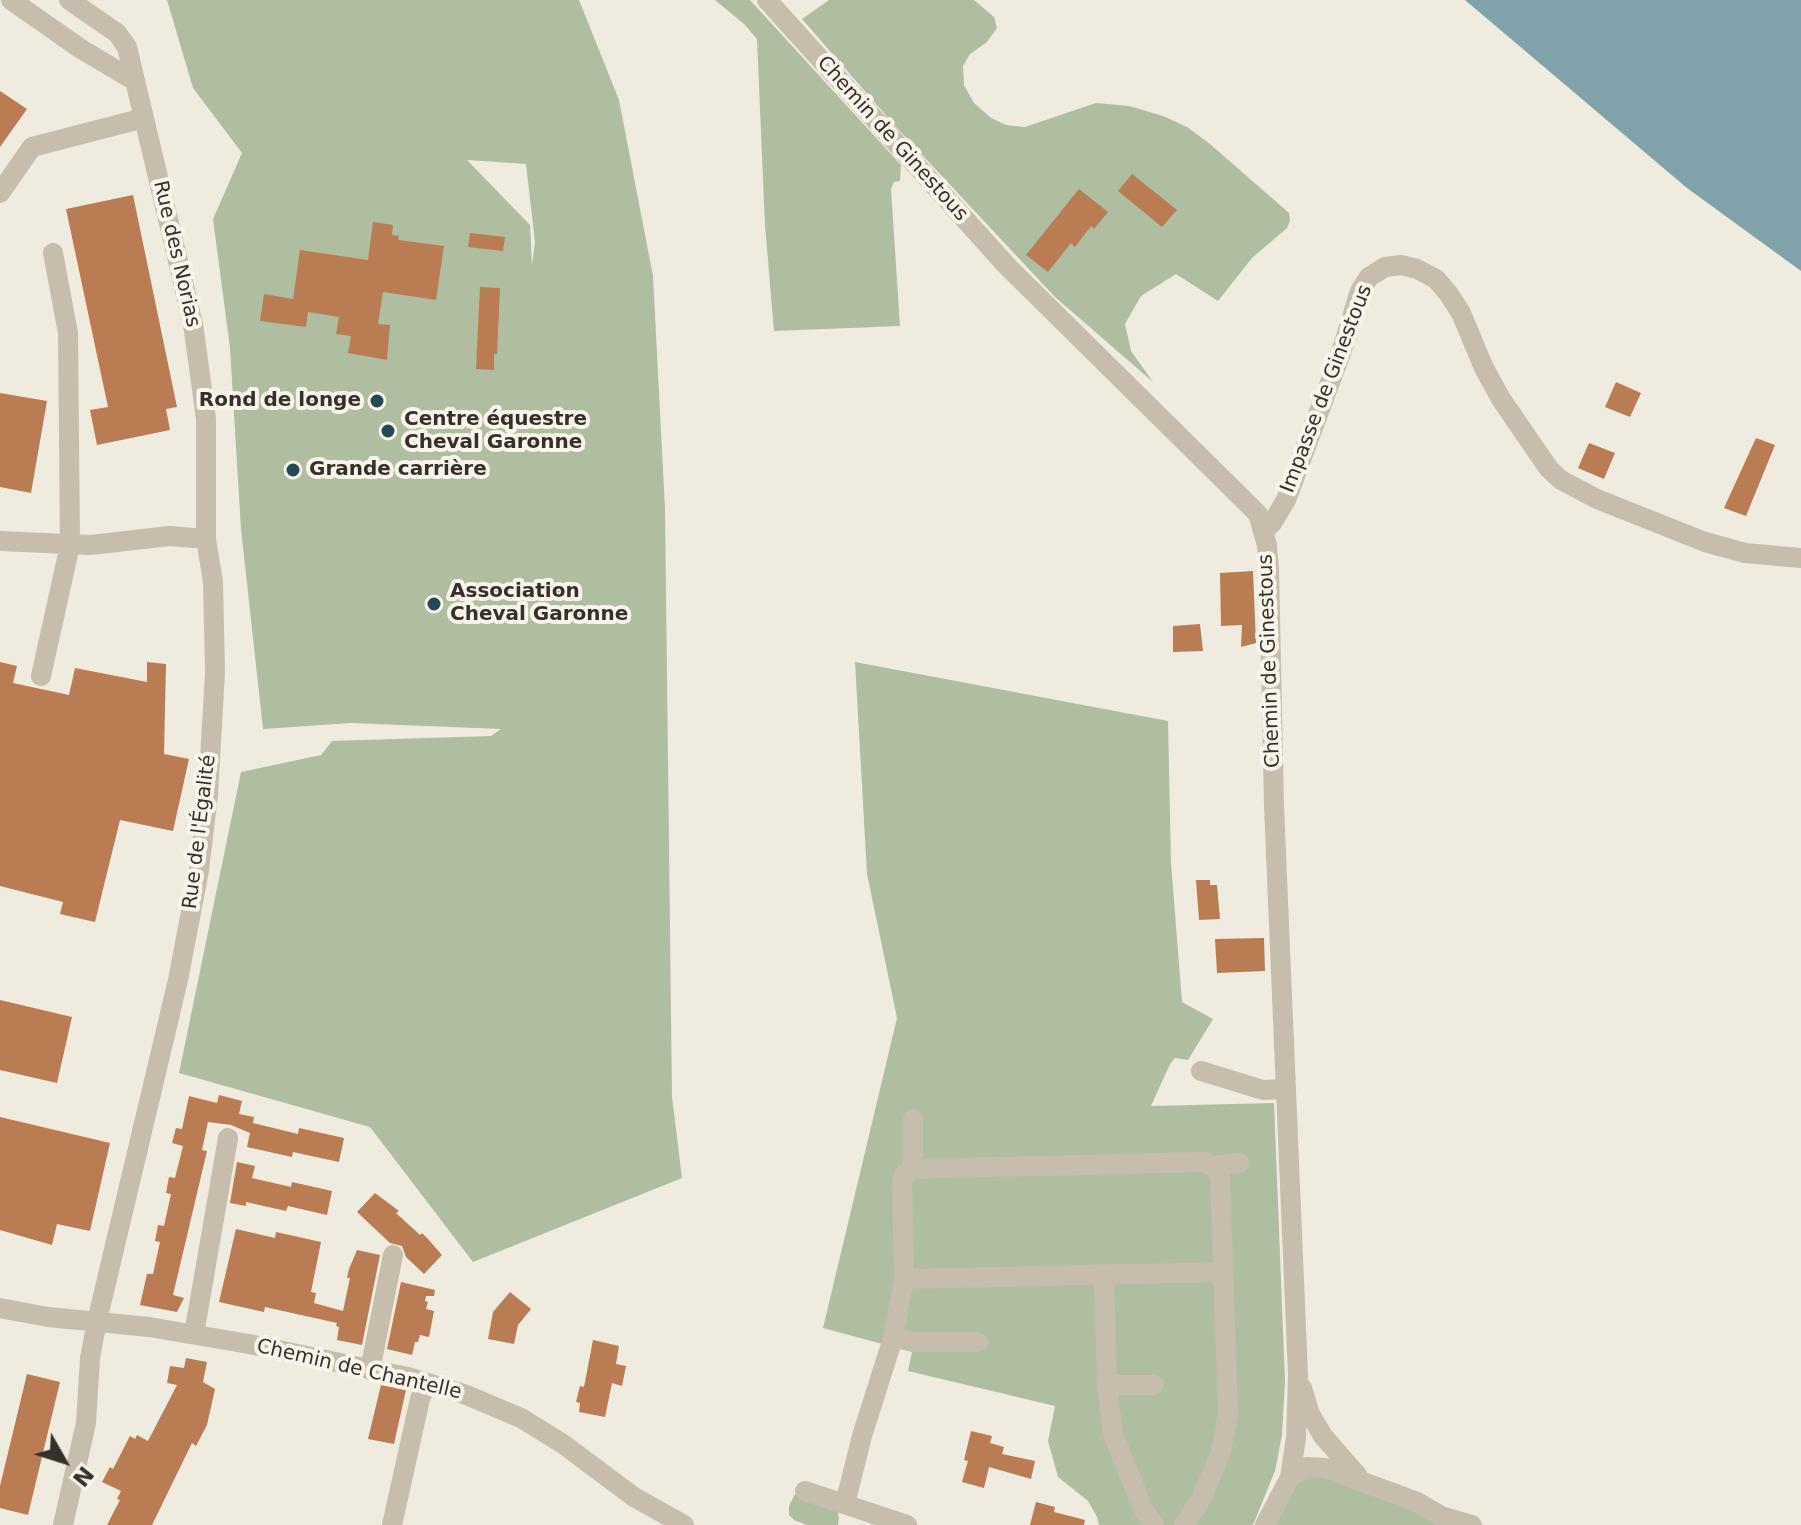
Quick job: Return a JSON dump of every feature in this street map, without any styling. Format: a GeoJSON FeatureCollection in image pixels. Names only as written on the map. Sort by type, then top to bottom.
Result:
{"type":"FeatureCollection","features":[{"type":"Feature","properties":{"kind":"street"},"geometry":{"type":"LineString","coordinates":[[11,0],[81,49],[135,81]]}},
{"type":"Feature","properties":{"kind":"street","name":"Rue des Norias"},"geometry":{"type":"LineString","coordinates":[[69,0],[117,33],[127,47],[193,324],[206,419],[206,539]]}},
{"type":"Feature","properties":{"kind":"street","name":"Chemin de Ginestous"},"geometry":{"type":"LineString","coordinates":[[767,0],[1008,267],[1258,514],[1264,531],[1269,569],[1274,806],[1298,1375],[1296,1438],[1290,1477],[1265,1525]]}},
{"type":"Feature","properties":{"kind":"street"},"geometry":{"type":"LineString","coordinates":[[0,193],[32,147],[144,118]]}},
{"type":"Feature","properties":{"kind":"street"},"geometry":{"type":"LineString","coordinates":[[41,676],[70,545],[68,333],[53,253]]}},
{"type":"Feature","properties":{"kind":"street","name":"Impasse de Ginestous"},"geometry":{"type":"LineString","coordinates":[[1264,531],[1272,523],[1290,488],[1341,353],[1360,291],[1369,277],[1385,267],[1401,265],[1436,279],[1448,293],[1461,313],[1501,399],[1549,469],[1561,480],[1597,499],[1705,542],[1745,553],[1801,558]]}},
{"type":"Feature","properties":{"kind":"street"},"geometry":{"type":"LineString","coordinates":[[0,541],[91,545],[169,536],[206,539]]}},
{"type":"Feature","properties":{"kind":"street","name":"Rue de l'Égalité"},"geometry":{"type":"LineString","coordinates":[[63,1525],[86,1423],[90,1358],[97,1321],[178,980],[199,870],[208,795],[215,672],[213,582],[206,539]]}},
{"type":"Feature","properties":{"kind":"street"},"geometry":{"type":"LineString","coordinates":[[1201,1071],[1263,1090],[1285,1089]]}},
{"type":"Feature","properties":{"kind":"street"},"geometry":{"type":"LineString","coordinates":[[913,1119],[913,1169]]}},
{"type":"Feature","properties":{"kind":"street"},"geometry":{"type":"LineString","coordinates":[[194,1334],[228,1138]]}},
{"type":"Feature","properties":{"kind":"street"},"geometry":{"type":"LineString","coordinates":[[845,1504],[862,1436],[893,1338],[904,1279],[902,1181],[905,1174],[913,1169],[1205,1162],[1214,1166],[1239,1163]]}},
{"type":"Feature","properties":{"kind":"street"},"geometry":{"type":"LineString","coordinates":[[1184,1525],[1202,1497],[1221,1452],[1228,1413],[1220,1176],[1214,1166]]}},
{"type":"Feature","properties":{"kind":"street"},"geometry":{"type":"LineString","coordinates":[[370,1370],[393,1255]]}},
{"type":"Feature","properties":{"kind":"street"},"geometry":{"type":"LineString","coordinates":[[904,1279],[1223,1272]]}},
{"type":"Feature","properties":{"kind":"street"},"geometry":{"type":"LineString","coordinates":[[1104,1275],[1107,1385],[1113,1434],[1144,1511],[1154,1525]]}},
{"type":"Feature","properties":{"kind":"street","name":"Chemin de Chantelle"},"geometry":{"type":"LineString","coordinates":[[0,1308],[48,1317],[194,1334],[370,1370],[464,1394],[521,1418],[563,1444],[634,1497],[684,1525]]}},
{"type":"Feature","properties":{"kind":"street"},"geometry":{"type":"LineString","coordinates":[[893,1338],[915,1342],[978,1342]]}},
{"type":"Feature","properties":{"kind":"street","name":"Chemin de Ginestous"},"geometry":{"type":"LineString","coordinates":[[1298,1375],[1310,1414],[1323,1436],[1363,1480]]}},
{"type":"Feature","properties":{"kind":"street"},"geometry":{"type":"LineString","coordinates":[[392,1525],[420,1399],[427,1383]]}},
{"type":"Feature","properties":{"kind":"street"},"geometry":{"type":"LineString","coordinates":[[1107,1385],[1154,1385]]}},
{"type":"Feature","properties":{"kind":"street","name":"Chemin de Ginestous"},"geometry":{"type":"LineString","coordinates":[[1290,1477],[1307,1467],[1325,1468],[1417,1502],[1445,1520],[1472,1525]]}},
{"type":"Feature","properties":{"kind":"street"},"geometry":{"type":"LineString","coordinates":[[805,1491],[907,1525]]}},
{"type":"Feature","properties":{"kind":"green space"},"geometry":{"type":"Polygon","coordinates":[[[167,0],[579,0],[619,100],[653,276],[665,509],[672,1097],[682,1178],[473,1262],[370,1127],[179,1073],[241,772],[321,755],[332,741],[491,736],[501,729],[351,723],[263,729],[241,529],[230,348],[213,219],[242,153],[193,88],[167,0]],[[467,160],[530,225],[532,265],[535,242],[526,164],[467,160]]]}},
{"type":"Feature","properties":{"kind":"green space"},"geometry":{"type":"Polygon","coordinates":[[[715,0],[750,0],[901,165],[900,181],[894,182],[891,189],[900,326],[774,331],[765,225],[757,39],[715,0]]]}},
{"type":"Feature","properties":{"kind":"green space"},"geometry":{"type":"Polygon","coordinates":[[[829,0],[974,0],[994,17],[997,28],[987,42],[970,54],[963,66],[964,85],[974,103],[991,118],[1006,125],[1025,127],[1096,103],[1129,106],[1163,116],[1187,127],[1210,144],[1289,213],[1287,228],[1252,258],[1218,301],[1176,274],[1141,296],[1125,324],[1131,351],[1153,382],[1055,297],[896,127],[802,19],[829,0]]]}},
{"type":"Feature","properties":{"kind":"green space"},"geometry":{"type":"Polygon","coordinates":[[[855,662],[1168,721],[1171,863],[1182,1002],[1213,1019],[1188,1060],[1175,1058],[1170,1064],[1151,1106],[1274,1103],[1285,1381],[1282,1435],[1275,1471],[1253,1525],[1099,1525],[1088,1501],[1058,1477],[1048,1441],[1055,1406],[908,1371],[912,1352],[823,1328],[897,1018],[867,874],[855,662]]]}},
{"type":"Feature","properties":{"kind":"green space"},"geometry":{"type":"Polygon","coordinates":[[[1320,1473],[1413,1505],[1441,1525],[1272,1525],[1297,1478],[1320,1473]]]}},
{"type":"Feature","properties":{"kind":"green space"},"geometry":{"type":"Polygon","coordinates":[[[795,1494],[837,1510],[838,1525],[807,1525],[794,1520],[789,1515],[789,1506],[795,1494]]]}},
{"type":"Feature","properties":{"kind":"water"},"geometry":{"type":"Polygon","coordinates":[[[1465,0],[1801,0],[1801,271],[1687,188],[1465,0]]]}},
{"type":"Feature","properties":{"kind":"building"},"geometry":{"type":"Polygon","coordinates":[[[0,91],[27,109],[0,147],[0,91]]]}},
{"type":"Feature","properties":{"kind":"building"},"geometry":{"type":"Polygon","coordinates":[[[1132,174],[1177,210],[1162,227],[1118,191],[1132,174]]]}},
{"type":"Feature","properties":{"kind":"building"},"geometry":{"type":"Polygon","coordinates":[[[1079,189],[1108,212],[1094,229],[1091,226],[1075,247],[1071,243],[1048,272],[1026,255],[1079,189]]]}},
{"type":"Feature","properties":{"kind":"building"},"geometry":{"type":"Polygon","coordinates":[[[133,195],[177,407],[166,409],[170,430],[97,445],[90,410],[108,407],[66,209],[133,195]]]}},
{"type":"Feature","properties":{"kind":"building"},"geometry":{"type":"Polygon","coordinates":[[[373,222],[393,225],[392,235],[399,236],[398,240],[444,246],[436,300],[383,292],[378,324],[390,325],[387,360],[348,353],[351,336],[336,334],[339,317],[308,312],[306,327],[260,321],[264,294],[293,299],[300,250],[368,260],[373,222]]]}},
{"type":"Feature","properties":{"kind":"building"},"geometry":{"type":"Polygon","coordinates":[[[470,233],[505,237],[503,251],[468,247],[470,233]]]}},
{"type":"Feature","properties":{"kind":"building"},"geometry":{"type":"Polygon","coordinates":[[[480,287],[500,288],[494,370],[476,369],[480,287]]]}},
{"type":"Feature","properties":{"kind":"building"},"geometry":{"type":"Polygon","coordinates":[[[1616,382],[1641,393],[1630,417],[1605,407],[1616,382]]]}},
{"type":"Feature","properties":{"kind":"building"},"geometry":{"type":"Polygon","coordinates":[[[0,393],[47,401],[31,493],[0,487],[0,393]]]}},
{"type":"Feature","properties":{"kind":"building"},"geometry":{"type":"Polygon","coordinates":[[[1756,438],[1775,445],[1746,516],[1724,508],[1756,438]]]}},
{"type":"Feature","properties":{"kind":"building"},"geometry":{"type":"Polygon","coordinates":[[[1589,443],[1615,453],[1604,479],[1578,468],[1589,443]]]}},
{"type":"Feature","properties":{"kind":"building"},"geometry":{"type":"Polygon","coordinates":[[[1253,571],[1256,643],[1241,647],[1242,625],[1221,626],[1220,573],[1253,571]]]}},
{"type":"Feature","properties":{"kind":"building"},"geometry":{"type":"Polygon","coordinates":[[[1200,624],[1203,651],[1173,652],[1173,626],[1200,624]]]}},
{"type":"Feature","properties":{"kind":"building"},"geometry":{"type":"Polygon","coordinates":[[[0,662],[17,666],[13,683],[69,695],[75,668],[147,682],[147,662],[166,664],[164,754],[189,759],[173,831],[120,820],[95,922],[60,914],[63,902],[0,886],[0,662]]]}},
{"type":"Feature","properties":{"kind":"building"},"geometry":{"type":"Polygon","coordinates":[[[1196,880],[1210,880],[1210,885],[1217,885],[1220,919],[1199,920],[1196,880]]]}},
{"type":"Feature","properties":{"kind":"building"},"geometry":{"type":"Polygon","coordinates":[[[1264,938],[1265,971],[1217,973],[1215,939],[1264,938]]]}},
{"type":"Feature","properties":{"kind":"building"},"geometry":{"type":"Polygon","coordinates":[[[0,1000],[72,1017],[57,1083],[0,1070],[0,1000]]]}},
{"type":"Feature","properties":{"kind":"building"},"geometry":{"type":"Polygon","coordinates":[[[219,1095],[242,1101],[239,1114],[254,1117],[253,1123],[298,1134],[299,1128],[344,1138],[339,1162],[293,1152],[292,1157],[247,1147],[250,1133],[231,1125],[208,1122],[202,1150],[207,1151],[173,1295],[184,1298],[177,1312],[140,1305],[147,1274],[153,1274],[160,1242],[155,1241],[158,1225],[164,1226],[171,1194],[166,1193],[169,1177],[175,1178],[183,1146],[172,1143],[176,1128],[182,1129],[189,1096],[217,1103],[219,1095]]]}},
{"type":"Feature","properties":{"kind":"building"},"geometry":{"type":"Polygon","coordinates":[[[0,1117],[110,1143],[90,1231],[57,1224],[52,1245],[0,1230],[0,1117]]]}},
{"type":"Feature","properties":{"kind":"building"},"geometry":{"type":"Polygon","coordinates":[[[237,1162],[255,1166],[252,1178],[291,1187],[292,1182],[332,1191],[327,1215],[288,1206],[286,1211],[246,1202],[246,1206],[230,1203],[237,1162]]]}},
{"type":"Feature","properties":{"kind":"building"},"geometry":{"type":"Polygon","coordinates":[[[375,1193],[399,1211],[396,1213],[420,1235],[422,1233],[442,1255],[424,1274],[406,1257],[402,1246],[390,1243],[357,1212],[375,1193]]]}},
{"type":"Feature","properties":{"kind":"building"},"geometry":{"type":"Polygon","coordinates":[[[236,1229],[275,1238],[276,1232],[321,1242],[311,1292],[316,1293],[314,1303],[343,1311],[349,1269],[357,1250],[380,1255],[362,1345],[337,1340],[337,1323],[265,1307],[264,1312],[219,1302],[236,1229]]]}},
{"type":"Feature","properties":{"kind":"building"},"geometry":{"type":"Polygon","coordinates":[[[401,1282],[435,1290],[434,1296],[426,1296],[425,1301],[428,1302],[426,1309],[434,1311],[429,1337],[420,1335],[412,1355],[387,1349],[401,1282]]]}},
{"type":"Feature","properties":{"kind":"building"},"geometry":{"type":"Polygon","coordinates":[[[510,1292],[531,1309],[518,1325],[514,1344],[488,1339],[493,1312],[510,1292]]]}},
{"type":"Feature","properties":{"kind":"building"},"geometry":{"type":"Polygon","coordinates":[[[593,1340],[619,1346],[616,1364],[626,1366],[622,1386],[612,1383],[605,1417],[579,1412],[580,1403],[576,1402],[580,1386],[584,1387],[593,1340]]]}},
{"type":"Feature","properties":{"kind":"building"},"geometry":{"type":"Polygon","coordinates":[[[186,1358],[207,1362],[203,1382],[215,1389],[207,1425],[196,1446],[192,1443],[152,1525],[107,1525],[120,1500],[117,1499],[121,1491],[102,1482],[110,1467],[113,1469],[130,1436],[135,1439],[137,1435],[148,1441],[177,1385],[167,1383],[170,1366],[184,1368],[186,1358]]]}},
{"type":"Feature","properties":{"kind":"building"},"geometry":{"type":"Polygon","coordinates":[[[27,1374],[60,1382],[28,1515],[0,1508],[0,1486],[27,1374]]]}},
{"type":"Feature","properties":{"kind":"building"},"geometry":{"type":"Polygon","coordinates":[[[381,1385],[406,1390],[394,1444],[368,1439],[381,1385]]]}},
{"type":"Feature","properties":{"kind":"building"},"geometry":{"type":"Polygon","coordinates":[[[971,1431],[992,1436],[990,1443],[1004,1447],[1002,1454],[1035,1461],[1031,1479],[989,1467],[984,1488],[962,1482],[971,1431]]]}},
{"type":"Feature","properties":{"kind":"building"},"geometry":{"type":"Polygon","coordinates":[[[1036,1502],[1055,1507],[1054,1512],[1085,1520],[1084,1525],[1030,1525],[1036,1502]]]}},
{"type":"Feature","properties":{"kind":"place","name":"Rond de longe"},"geometry":{"type":"Point","coordinates":[377,401]}},
{"type":"Feature","properties":{"kind":"place","name":"Centre équestre Cheval Garonne"},"geometry":{"type":"Point","coordinates":[388,431]}},
{"type":"Feature","properties":{"kind":"place","name":"Grande carrière"},"geometry":{"type":"Point","coordinates":[293,470]}},
{"type":"Feature","properties":{"kind":"place","name":"Association Cheval Garonne"},"geometry":{"type":"Point","coordinates":[434,604]}}]}
